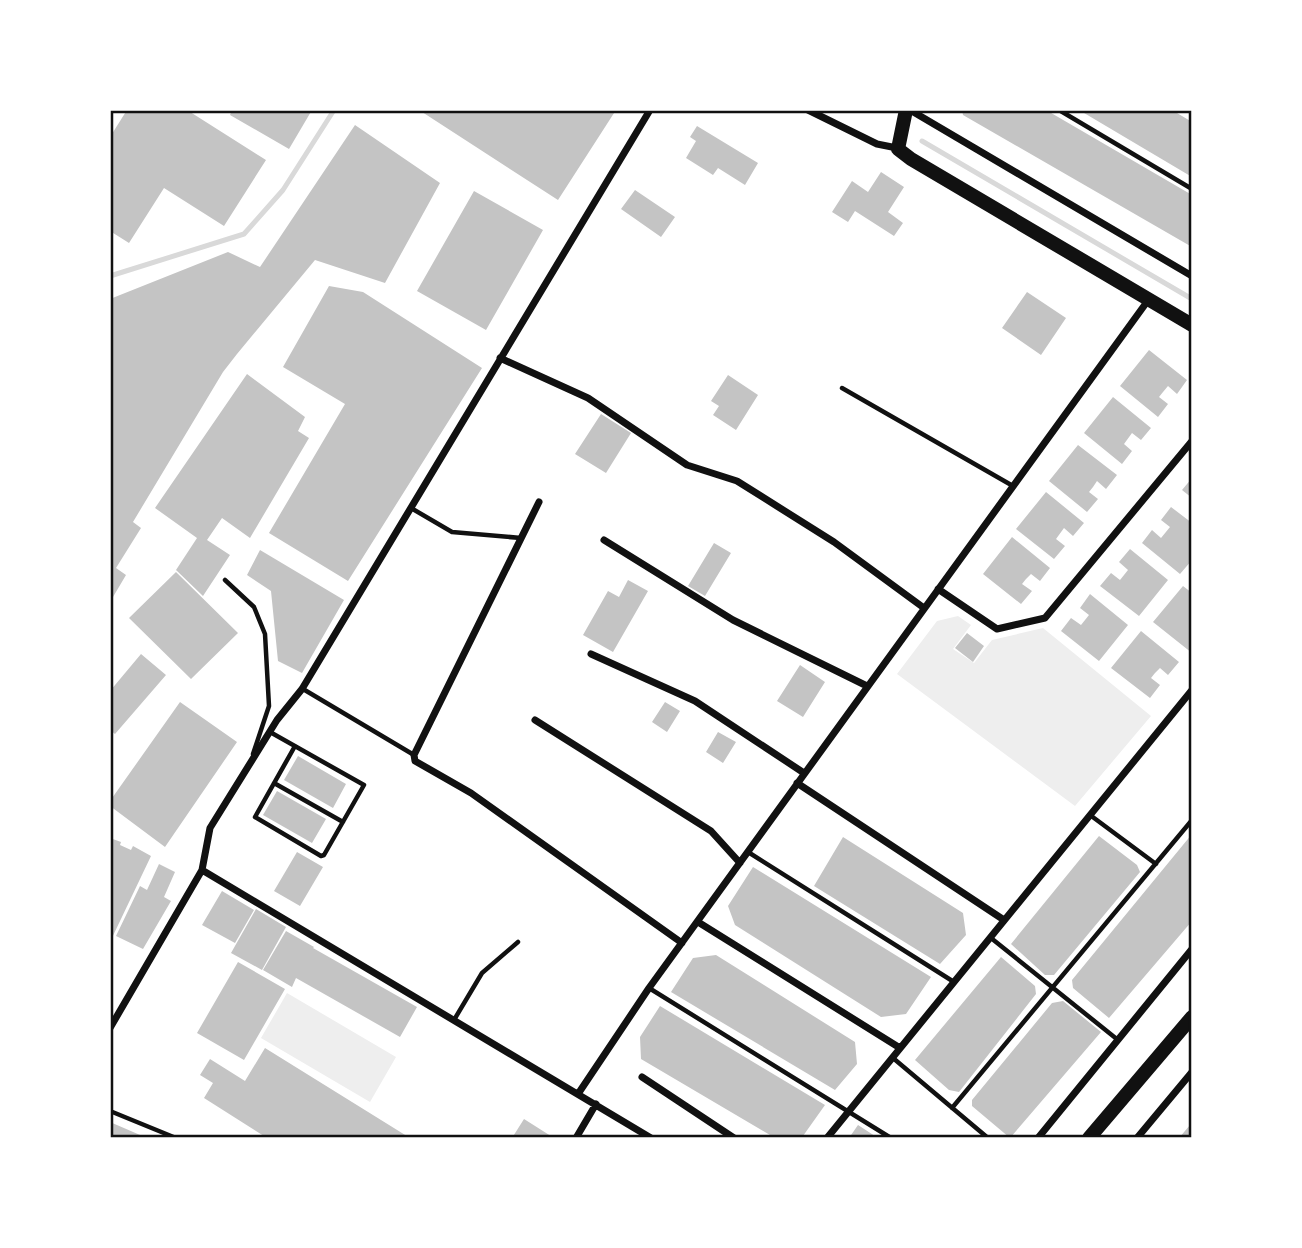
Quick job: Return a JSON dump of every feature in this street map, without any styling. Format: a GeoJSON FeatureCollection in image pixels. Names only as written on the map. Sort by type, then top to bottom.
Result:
{"type":"FeatureCollection","features":[{"type":"Feature","properties":{"kind":"main road"},"geometry":{"type":"LineString","coordinates":[[908,110],[898,149],[911,159],[1192,325]]}},
{"type":"Feature","properties":{"kind":"main road"},"geometry":{"type":"LineString","coordinates":[[1089,1138],[1192,1017]]}},
{"type":"Feature","properties":{"kind":"street"},"geometry":{"type":"LineString","coordinates":[[110,1028],[202,870],[210,828],[270,732],[302,689],[650,110]]}},
{"type":"Feature","properties":{"kind":"street"},"geometry":{"type":"LineString","coordinates":[[808,110],[877,144],[898,149]]}},
{"type":"Feature","properties":{"kind":"street"},"geometry":{"type":"LineString","coordinates":[[908,110],[1192,276]]}},
{"type":"Feature","properties":{"kind":"street"},"geometry":{"type":"LineString","coordinates":[[578,1094],[649,988],[1149,299]]}},
{"type":"Feature","properties":{"kind":"street"},"geometry":{"type":"LineString","coordinates":[[500,358],[588,398],[687,465],[737,481],[834,542],[924,608]]}},
{"type":"Feature","properties":{"kind":"street"},"geometry":{"type":"LineString","coordinates":[[938,589],[997,629],[1045,618],[1192,442]]}},
{"type":"Feature","properties":{"kind":"street"},"geometry":{"type":"LineString","coordinates":[[539,502],[414,755],[415,761],[471,793],[682,943]]}},
{"type":"Feature","properties":{"kind":"street"},"geometry":{"type":"LineString","coordinates":[[604,540],[733,620],[867,686]]}},
{"type":"Feature","properties":{"kind":"street"},"geometry":{"type":"LineString","coordinates":[[591,653],[695,701],[804,773]]}},
{"type":"Feature","properties":{"kind":"street"},"geometry":{"type":"LineString","coordinates":[[827,1138],[1192,690]]}},
{"type":"Feature","properties":{"kind":"street"},"geometry":{"type":"LineString","coordinates":[[535,720],[710,831],[740,863]]}},
{"type":"Feature","properties":{"kind":"street"},"geometry":{"type":"LineString","coordinates":[[797,783],[1004,920]]}},
{"type":"Feature","properties":{"kind":"street"},"geometry":{"type":"LineString","coordinates":[[202,870],[651,1138]]}},
{"type":"Feature","properties":{"kind":"street"},"geometry":{"type":"LineString","coordinates":[[698,922],[900,1048]]}},
{"type":"Feature","properties":{"kind":"street"},"geometry":{"type":"LineString","coordinates":[[1038,1138],[1192,949]]}},
{"type":"Feature","properties":{"kind":"street"},"geometry":{"type":"LineString","coordinates":[[1138,1138],[1192,1072]]}},
{"type":"Feature","properties":{"kind":"street"},"geometry":{"type":"LineString","coordinates":[[642,1077],[734,1138]]}},
{"type":"Feature","properties":{"kind":"street"},"geometry":{"type":"LineString","coordinates":[[576,1138],[596,1104]]}},
{"type":"Feature","properties":{"kind":"lane"},"geometry":{"type":"LineString","coordinates":[[1059,110],[1192,189]]}},
{"type":"Feature","properties":{"kind":"lane"},"geometry":{"type":"LineString","coordinates":[[842,388],[1013,486]]}},
{"type":"Feature","properties":{"kind":"lane"},"geometry":{"type":"LineString","coordinates":[[411,508],[452,532],[521,538]]}},
{"type":"Feature","properties":{"kind":"lane"},"geometry":{"type":"LineString","coordinates":[[225,580],[254,607],[265,634],[269,706],[251,762]]}},
{"type":"Feature","properties":{"kind":"lane"},"geometry":{"type":"LineString","coordinates":[[302,689],[414,755]]}},
{"type":"Feature","properties":{"kind":"lane"},"geometry":{"type":"LineString","coordinates":[[270,732],[295,746],[364,785],[321,856],[255,817],[295,746]]}},
{"type":"Feature","properties":{"kind":"lane"},"geometry":{"type":"LineString","coordinates":[[274,783],[343,822]]}},
{"type":"Feature","properties":{"kind":"lane"},"geometry":{"type":"LineString","coordinates":[[1090,815],[1156,864]]}},
{"type":"Feature","properties":{"kind":"lane"},"geometry":{"type":"LineString","coordinates":[[953,1108],[1192,820]]}},
{"type":"Feature","properties":{"kind":"lane"},"geometry":{"type":"LineString","coordinates":[[748,852],[954,982]]}},
{"type":"Feature","properties":{"kind":"lane"},"geometry":{"type":"LineString","coordinates":[[991,937],[1118,1040]]}},
{"type":"Feature","properties":{"kind":"lane"},"geometry":{"type":"LineString","coordinates":[[454,1020],[482,974],[519,942]]}},
{"type":"Feature","properties":{"kind":"lane"},"geometry":{"type":"LineString","coordinates":[[649,988],[891,1138]]}},
{"type":"Feature","properties":{"kind":"lane"},"geometry":{"type":"LineString","coordinates":[[892,1057],[988,1138]]}},
{"type":"Feature","properties":{"kind":"lane"},"geometry":{"type":"LineString","coordinates":[[110,1111],[176,1138]]}},
{"type":"Feature","properties":{"kind":"shaded area"},"geometry":{"type":"Polygon","coordinates":[[[958,616],[971,625],[953,649],[974,663],[992,640],[1043,628],[1151,716],[1075,806],[897,674],[937,621],[958,616]]]}},
{"type":"Feature","properties":{"kind":"shaded area"},"geometry":{"type":"Polygon","coordinates":[[[287,993],[396,1057],[370,1102],[261,1038],[287,993]]]}},
{"type":"Feature","properties":{"kind":"building"},"geometry":{"type":"Polygon","coordinates":[[[127,110],[187,110],[266,160],[224,226],[164,188],[129,243],[110,231],[110,137],[127,110]]]}},
{"type":"Feature","properties":{"kind":"building"},"geometry":{"type":"Polygon","coordinates":[[[232,110],[312,110],[289,149],[230,115],[232,110]]]}},
{"type":"Feature","properties":{"kind":"building"},"geometry":{"type":"Polygon","coordinates":[[[419,110],[616,110],[558,200],[419,110]]]}},
{"type":"Feature","properties":{"kind":"building"},"geometry":{"type":"Polygon","coordinates":[[[962,110],[1046,110],[1192,195],[1192,247],[963,115],[962,110]]]}},
{"type":"Feature","properties":{"kind":"building"},"geometry":{"type":"Polygon","coordinates":[[[1079,110],[1172,110],[1192,122],[1192,177],[1079,110]]]}},
{"type":"Feature","properties":{"kind":"building"},"geometry":{"type":"Polygon","coordinates":[[[355,125],[440,183],[385,283],[315,260],[237,354],[223,372],[133,522],[141,528],[116,568],[126,575],[113,597],[110,596],[110,299],[228,252],[260,267],[355,125]]]}},
{"type":"Feature","properties":{"kind":"building"},"geometry":{"type":"Polygon","coordinates":[[[697,126],[758,163],[745,185],[718,168],[713,175],[686,158],[696,141],[690,137],[697,126]]]}},
{"type":"Feature","properties":{"kind":"building"},"geometry":{"type":"Polygon","coordinates":[[[881,172],[904,187],[888,212],[903,223],[894,236],[855,211],[848,222],[832,212],[852,181],[868,192],[881,172]]]}},
{"type":"Feature","properties":{"kind":"building"},"geometry":{"type":"Polygon","coordinates":[[[635,190],[675,217],[661,237],[621,209],[635,190]]]}},
{"type":"Feature","properties":{"kind":"building"},"geometry":{"type":"Polygon","coordinates":[[[474,191],[543,230],[486,330],[417,291],[474,191]]]}},
{"type":"Feature","properties":{"kind":"building"},"geometry":{"type":"Polygon","coordinates":[[[329,286],[363,292],[482,368],[348,581],[269,533],[345,404],[283,367],[329,286]]]}},
{"type":"Feature","properties":{"kind":"building"},"geometry":{"type":"Polygon","coordinates":[[[1027,292],[1066,318],[1041,355],[1002,328],[1027,292]]]}},
{"type":"Feature","properties":{"kind":"building"},"geometry":{"type":"Polygon","coordinates":[[[1149,350],[1187,380],[1177,394],[1168,386],[1159,397],[1168,404],[1158,417],[1120,386],[1149,350]]]}},
{"type":"Feature","properties":{"kind":"building"},"geometry":{"type":"Polygon","coordinates":[[[247,374],[305,417],[298,431],[309,438],[250,538],[222,518],[207,540],[230,555],[203,596],[176,570],[197,538],[155,508],[247,374]]]}},
{"type":"Feature","properties":{"kind":"building"},"geometry":{"type":"Polygon","coordinates":[[[728,375],[758,395],[736,430],[713,415],[719,406],[711,401],[728,375]]]}},
{"type":"Feature","properties":{"kind":"building"},"geometry":{"type":"Polygon","coordinates":[[[1113,397],[1151,428],[1141,440],[1132,433],[1124,444],[1132,451],[1122,464],[1084,433],[1113,397]]]}},
{"type":"Feature","properties":{"kind":"building"},"geometry":{"type":"Polygon","coordinates":[[[601,414],[631,433],[606,473],[575,454],[601,414]]]}},
{"type":"Feature","properties":{"kind":"building"},"geometry":{"type":"Polygon","coordinates":[[[1078,445],[1117,475],[1106,489],[1097,481],[1089,492],[1098,499],[1087,512],[1049,481],[1078,445]]]}},
{"type":"Feature","properties":{"kind":"building"},"geometry":{"type":"Polygon","coordinates":[[[1192,478],[1192,498],[1182,490],[1192,478]]]}},
{"type":"Feature","properties":{"kind":"building"},"geometry":{"type":"Polygon","coordinates":[[[1046,492],[1084,523],[1073,536],[1064,528],[1056,539],[1065,546],[1054,559],[1016,529],[1046,492]]]}},
{"type":"Feature","properties":{"kind":"building"},"geometry":{"type":"Polygon","coordinates":[[[1171,507],[1192,523],[1192,560],[1180,574],[1142,543],[1152,530],[1161,538],[1170,527],[1161,520],[1171,507]]]}},
{"type":"Feature","properties":{"kind":"building"},"geometry":{"type":"Polygon","coordinates":[[[1012,537],[1050,568],[1040,581],[1031,574],[1026,579],[1022,584],[1032,591],[1021,604],[983,574],[1012,537]]]}},
{"type":"Feature","properties":{"kind":"building"},"geometry":{"type":"Polygon","coordinates":[[[714,543],[731,553],[705,596],[688,586],[714,543]]]}},
{"type":"Feature","properties":{"kind":"building"},"geometry":{"type":"Polygon","coordinates":[[[1130,549],[1168,580],[1139,616],[1100,586],[1111,573],[1120,580],[1128,570],[1119,562],[1130,549]]]}},
{"type":"Feature","properties":{"kind":"building"},"geometry":{"type":"Polygon","coordinates":[[[260,550],[344,600],[302,673],[278,661],[271,591],[247,575],[260,550]]]}},
{"type":"Feature","properties":{"kind":"building"},"geometry":{"type":"Polygon","coordinates":[[[176,572],[238,633],[191,679],[129,618],[176,572]]]}},
{"type":"Feature","properties":{"kind":"building"},"geometry":{"type":"Polygon","coordinates":[[[628,580],[648,591],[613,652],[583,635],[608,591],[619,597],[628,580]]]}},
{"type":"Feature","properties":{"kind":"building"},"geometry":{"type":"Polygon","coordinates":[[[1183,586],[1192,593],[1192,653],[1153,622],[1183,586]]]}},
{"type":"Feature","properties":{"kind":"building"},"geometry":{"type":"Polygon","coordinates":[[[1090,594],[1128,625],[1099,661],[1061,631],[1071,618],[1081,625],[1089,615],[1080,608],[1090,594]]]}},
{"type":"Feature","properties":{"kind":"building"},"geometry":{"type":"Polygon","coordinates":[[[1141,631],[1179,662],[1168,675],[1160,668],[1155,673],[1151,678],[1160,685],[1150,698],[1111,668],[1141,631]]]}},
{"type":"Feature","properties":{"kind":"building"},"geometry":{"type":"Polygon","coordinates":[[[967,633],[984,646],[973,662],[955,648],[967,633]]]}},
{"type":"Feature","properties":{"kind":"building"},"geometry":{"type":"Polygon","coordinates":[[[141,654],[166,675],[115,734],[110,730],[110,691],[141,654]]]}},
{"type":"Feature","properties":{"kind":"building"},"geometry":{"type":"Polygon","coordinates":[[[800,665],[825,682],[803,717],[777,701],[800,665]]]}},
{"type":"Feature","properties":{"kind":"building"},"geometry":{"type":"Polygon","coordinates":[[[180,702],[237,742],[165,847],[110,806],[110,801],[180,702]]]}},
{"type":"Feature","properties":{"kind":"building"},"geometry":{"type":"Polygon","coordinates":[[[665,702],[680,711],[667,732],[652,722],[665,702]]]}},
{"type":"Feature","properties":{"kind":"building"},"geometry":{"type":"Polygon","coordinates":[[[718,732],[736,742],[723,763],[706,752],[718,732]]]}},
{"type":"Feature","properties":{"kind":"building"},"geometry":{"type":"Polygon","coordinates":[[[298,756],[346,784],[333,808],[284,780],[298,756]]]}},
{"type":"Feature","properties":{"kind":"building"},"geometry":{"type":"Polygon","coordinates":[[[277,791],[326,819],[312,843],[263,815],[277,791]]]}},
{"type":"Feature","properties":{"kind":"building"},"geometry":{"type":"Polygon","coordinates":[[[1192,834],[1192,921],[1109,1018],[1073,988],[1072,980],[1192,834]]]}},
{"type":"Feature","properties":{"kind":"building"},"geometry":{"type":"Polygon","coordinates":[[[1099,836],[1137,865],[1140,872],[1054,975],[1045,975],[1011,944],[1099,836]]]}},
{"type":"Feature","properties":{"kind":"building"},"geometry":{"type":"Polygon","coordinates":[[[843,837],[963,913],[966,935],[940,964],[814,886],[843,837]]]}},
{"type":"Feature","properties":{"kind":"building"},"geometry":{"type":"Polygon","coordinates":[[[110,838],[131,850],[133,846],[151,856],[110,942],[110,838]]]}},
{"type":"Feature","properties":{"kind":"building"},"geometry":{"type":"Polygon","coordinates":[[[297,852],[323,867],[300,906],[274,891],[297,852]]]}},
{"type":"Feature","properties":{"kind":"building"},"geometry":{"type":"Polygon","coordinates":[[[159,864],[175,872],[164,897],[171,901],[143,949],[116,936],[140,886],[147,890],[159,864]]]}},
{"type":"Feature","properties":{"kind":"building"},"geometry":{"type":"Polygon","coordinates":[[[753,867],[931,977],[906,1014],[881,1017],[735,925],[728,906],[753,867]]]}},
{"type":"Feature","properties":{"kind":"building"},"geometry":{"type":"Polygon","coordinates":[[[222,891],[254,910],[235,943],[202,925],[222,891]]]}},
{"type":"Feature","properties":{"kind":"building"},"geometry":{"type":"Polygon","coordinates":[[[256,909],[286,927],[262,970],[231,953],[256,909]]]}},
{"type":"Feature","properties":{"kind":"building"},"geometry":{"type":"Polygon","coordinates":[[[286,931],[417,1007],[400,1037],[296,978],[292,987],[263,970],[286,931]]]}},
{"type":"Feature","properties":{"kind":"building"},"geometry":{"type":"Polygon","coordinates":[[[716,955],[855,1042],[857,1064],[835,1090],[671,992],[693,958],[716,955]]]}},
{"type":"Feature","properties":{"kind":"building"},"geometry":{"type":"Polygon","coordinates":[[[1001,957],[1035,986],[1036,994],[959,1092],[949,1090],[915,1060],[1001,957]]]}},
{"type":"Feature","properties":{"kind":"building"},"geometry":{"type":"Polygon","coordinates":[[[238,962],[285,989],[244,1060],[197,1033],[238,962]]]}},
{"type":"Feature","properties":{"kind":"building"},"geometry":{"type":"Polygon","coordinates":[[[1063,1001],[1101,1032],[1010,1138],[972,1106],[972,1100],[1052,1003],[1063,1001]]]}},
{"type":"Feature","properties":{"kind":"building"},"geometry":{"type":"Polygon","coordinates":[[[660,1006],[825,1105],[803,1136],[775,1138],[641,1059],[640,1037],[660,1006]]]}},
{"type":"Feature","properties":{"kind":"building"},"geometry":{"type":"Polygon","coordinates":[[[265,1048],[410,1138],[267,1138],[204,1098],[213,1083],[200,1075],[210,1059],[245,1081],[265,1048]]]}},
{"type":"Feature","properties":{"kind":"building"},"geometry":{"type":"Polygon","coordinates":[[[524,1119],[554,1138],[512,1138],[524,1119]]]}},
{"type":"Feature","properties":{"kind":"building"},"geometry":{"type":"Polygon","coordinates":[[[110,1122],[147,1138],[110,1138],[110,1122]]]}},
{"type":"Feature","properties":{"kind":"building"},"geometry":{"type":"Polygon","coordinates":[[[858,1125],[878,1138],[849,1138],[858,1125]]]}},
{"type":"Feature","properties":{"kind":"building"},"geometry":{"type":"Polygon","coordinates":[[[1190,1125],[1192,1138],[1179,1138],[1190,1125]]]}},
{"type":"Feature","properties":{"kind":"waterway"},"geometry":{"type":"LineString","coordinates":[[110,276],[244,234],[283,190],[334,110]]}},
{"type":"Feature","properties":{"kind":"waterway"},"geometry":{"type":"LineString","coordinates":[[922,141],[1192,299]]}}]}
